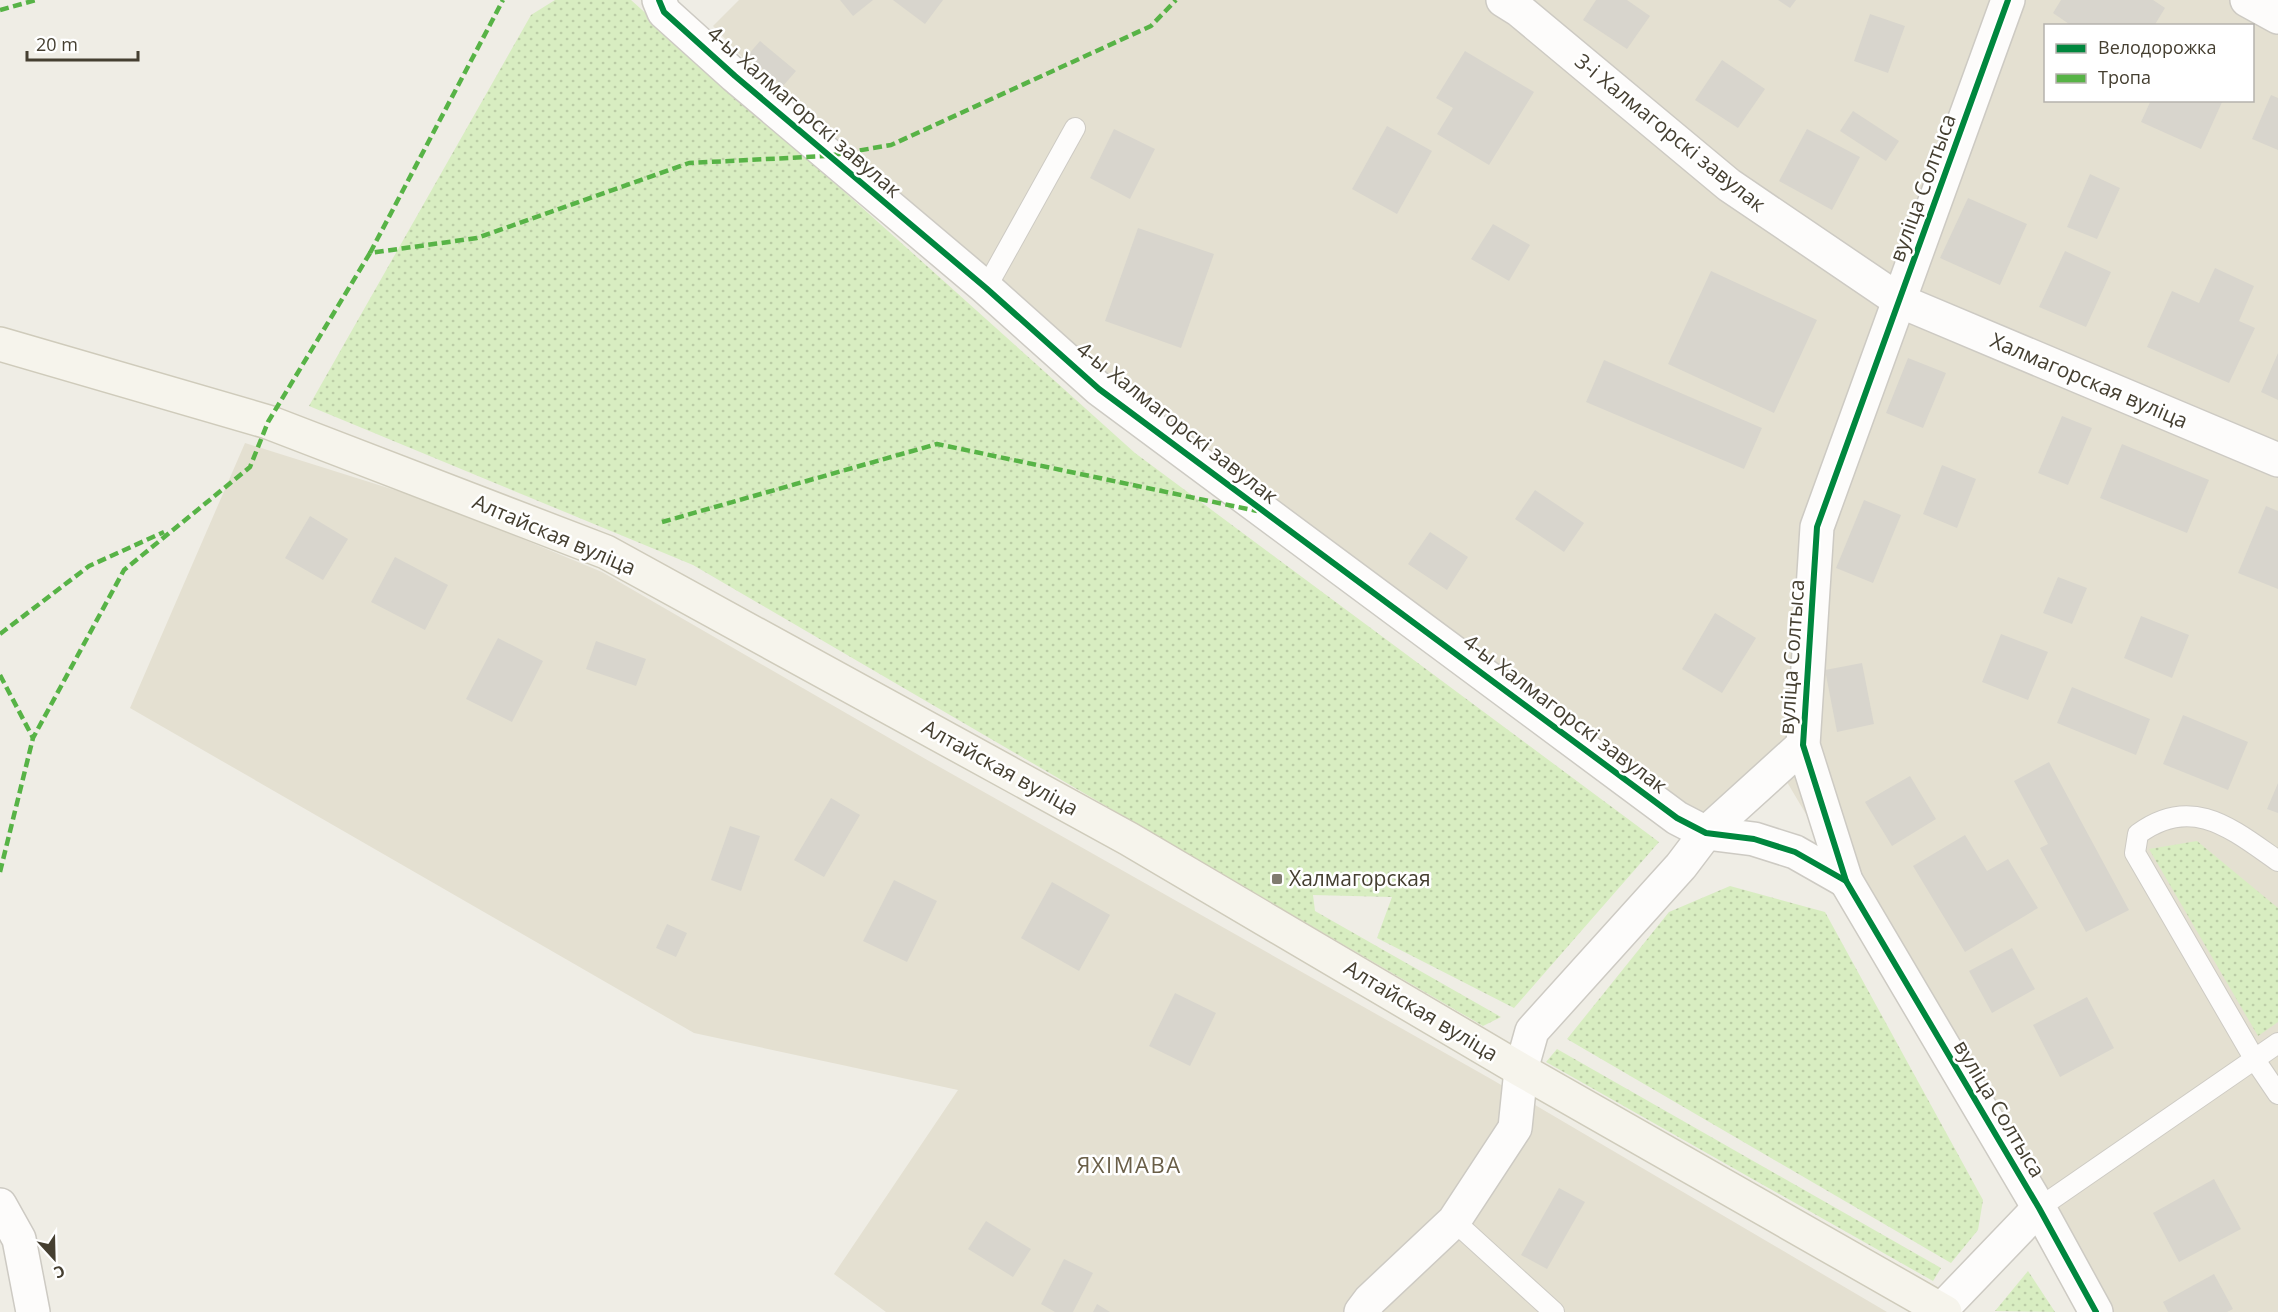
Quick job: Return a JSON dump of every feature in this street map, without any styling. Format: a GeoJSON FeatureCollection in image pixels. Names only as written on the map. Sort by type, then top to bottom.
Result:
{"type":"FeatureCollection","features":[{"type":"Feature","properties":{"kind":"main road","name":"Алтайская вуліца"},"geometry":{"type":"LineString","coordinates":[[0,344],[268,422],[606,552],[1129,838],[1521,1070],[1933,1309]]}},
{"type":"Feature","properties":{"kind":"street","name":"4-ы Халмагорскі завулак"},"geometry":{"type":"LineString","coordinates":[[659,0],[664,12],[735,76],[986,288],[1100,388],[1677,818],[1706,833]]}},
{"type":"Feature","properties":{"kind":"street","name":"вуліца Солтыса"},"geometry":{"type":"LineString","coordinates":[[2008,0],[1817,527],[1803,745],[1846,881],[2039,1208],[2096,1312]]}},
{"type":"Feature","properties":{"kind":"street"},"geometry":{"type":"LineString","coordinates":[[2247,0],[2278,17]]}},
{"type":"Feature","properties":{"kind":"street","name":"3-і Халмагорскі завулак"},"geometry":{"type":"LineString","coordinates":[[1512,3],[1729,185],[1900,302]]}},
{"type":"Feature","properties":{"kind":"street","name":"Халмагорская вуліца"},"geometry":{"type":"LineString","coordinates":[[1900,302],[2278,460]]}},
{"type":"Feature","properties":{"kind":"street"},"geometry":{"type":"LineString","coordinates":[[1361,1312],[1370,1300],[1454,1221],[1515,1128],[1521,1070],[1532,1031],[1681,866],[1706,833],[1803,745]]}},
{"type":"Feature","properties":{"kind":"street"},"geometry":{"type":"LineString","coordinates":[[1706,833],[1754,839],[1795,852],[1846,881]]}},
{"type":"Feature","properties":{"kind":"street"},"geometry":{"type":"LineString","coordinates":[[0,1205],[19,1239],[33,1312]]}},
{"type":"Feature","properties":{"kind":"street"},"geometry":{"type":"LineString","coordinates":[[1933,1309],[2039,1208]]}},
{"type":"Feature","properties":{"kind":"lane"},"geometry":{"type":"LineString","coordinates":[[986,288],[1075,128]]}},
{"type":"Feature","properties":{"kind":"lane"},"geometry":{"type":"LineString","coordinates":[[2278,861],[2227,825],[2186,814],[2154,822],[2138,834],[2135,853],[2255,1060],[2278,1094]]}},
{"type":"Feature","properties":{"kind":"lane"},"geometry":{"type":"LineString","coordinates":[[2039,1208],[2278,1043]]}},
{"type":"Feature","properties":{"kind":"lane"},"geometry":{"type":"LineString","coordinates":[[1454,1221],[1554,1312]]}},
{"type":"Feature","properties":{"kind":"shaded area"},"geometry":{"type":"Polygon","coordinates":[[[739,0],[2278,0],[2278,1312],[2100,1312],[1774,760],[1700,835],[1266,513],[841,147],[746,61],[713,26],[739,0]]]}},
{"type":"Feature","properties":{"kind":"shaded area"},"geometry":{"type":"Polygon","coordinates":[[[245,443],[436,503],[602,572],[929,761],[1491,1079],[1887,1312],[886,1312],[834,1274],[958,1090],[694,1033],[130,708],[245,443]]]}},
{"type":"Feature","properties":{"kind":"green space"},"geometry":{"type":"Polygon","coordinates":[[[555,0],[631,0],[1135,453],[1659,842],[1514,1008],[1377,938],[1392,897],[1313,895],[1315,911],[1501,1017],[1483,1026],[693,565],[309,406],[531,15],[555,0]]]}},
{"type":"Feature","properties":{"kind":"green space"},"geometry":{"type":"Polygon","coordinates":[[[2197,841],[2278,908],[2278,1022],[2258,1036],[2149,849],[2197,841]]]}},
{"type":"Feature","properties":{"kind":"green space"},"geometry":{"type":"Polygon","coordinates":[[[1730,886],[1825,912],[1983,1200],[1978,1230],[1951,1263],[1567,1039],[1669,912],[1730,886]]]}},
{"type":"Feature","properties":{"kind":"green space"},"geometry":{"type":"Polygon","coordinates":[[[1557,1049],[1941,1268],[1933,1281],[1546,1062],[1557,1049]]]}},
{"type":"Feature","properties":{"kind":"green space"},"geometry":{"type":"Polygon","coordinates":[[[2028,1271],[2055,1312],[1995,1311],[2028,1271]]]}},
{"type":"Feature","properties":{"kind":"building"},"geometry":{"type":"Polygon","coordinates":[[[840,0],[873,0],[853,16],[840,0]]]}},
{"type":"Feature","properties":{"kind":"building"},"geometry":{"type":"Polygon","coordinates":[[[893,0],[943,0],[925,24],[893,0]]]}},
{"type":"Feature","properties":{"kind":"building"},"geometry":{"type":"Polygon","coordinates":[[[1596,0],[1627,0],[1650,16],[1627,49],[1583,20],[1596,0]]]}},
{"type":"Feature","properties":{"kind":"building"},"geometry":{"type":"Polygon","coordinates":[[[1778,0],[1796,0],[1790,8],[1778,0]]]}},
{"type":"Feature","properties":{"kind":"building"},"geometry":{"type":"Polygon","coordinates":[[[2061,0],[2153,0],[2165,8],[2155,24],[2069,24],[2053,13],[2061,0]]]}},
{"type":"Feature","properties":{"kind":"building"},"geometry":{"type":"Polygon","coordinates":[[[1870,14],[1905,26],[1888,73],[1854,61],[1870,14]]]}},
{"type":"Feature","properties":{"kind":"building"},"geometry":{"type":"Polygon","coordinates":[[[760,41],[796,71],[783,86],[747,56],[760,41]]]}},
{"type":"Feature","properties":{"kind":"building"},"geometry":{"type":"Polygon","coordinates":[[[1465,51],[1534,92],[1489,165],[1437,134],[1453,108],[1436,98],[1465,51]]]}},
{"type":"Feature","properties":{"kind":"building"},"geometry":{"type":"Polygon","coordinates":[[[1722,60],[1765,89],[1738,128],[1695,100],[1722,60]]]}},
{"type":"Feature","properties":{"kind":"building"},"geometry":{"type":"Polygon","coordinates":[[[2271,95],[2278,98],[2278,150],[2252,139],[2271,95]]]}},
{"type":"Feature","properties":{"kind":"building"},"geometry":{"type":"Polygon","coordinates":[[[2150,102],[2222,102],[2201,149],[2141,122],[2150,102]]]}},
{"type":"Feature","properties":{"kind":"building"},"geometry":{"type":"Polygon","coordinates":[[[1853,111],[1899,141],[1886,161],[1840,131],[1853,111]]]}},
{"type":"Feature","properties":{"kind":"building"},"geometry":{"type":"Polygon","coordinates":[[[1387,126],[1432,151],[1397,214],[1352,189],[1387,126]]]}},
{"type":"Feature","properties":{"kind":"building"},"geometry":{"type":"Polygon","coordinates":[[[1114,129],[1155,149],[1130,199],[1090,178],[1114,129]]]}},
{"type":"Feature","properties":{"kind":"building"},"geometry":{"type":"Polygon","coordinates":[[[1807,129],[1860,157],[1832,210],[1779,181],[1807,129]]]}},
{"type":"Feature","properties":{"kind":"building"},"geometry":{"type":"Polygon","coordinates":[[[2090,174],[2120,188],[2097,239],[2067,227],[2090,174]]]}},
{"type":"Feature","properties":{"kind":"building"},"geometry":{"type":"Polygon","coordinates":[[[1968,198],[2027,224],[2000,285],[1940,258],[1968,198]]]}},
{"type":"Feature","properties":{"kind":"building"},"geometry":{"type":"Polygon","coordinates":[[[1493,224],[1530,245],[1509,281],[1471,259],[1493,224]]]}},
{"type":"Feature","properties":{"kind":"building"},"geometry":{"type":"Polygon","coordinates":[[[1138,228],[1214,254],[1181,348],[1105,321],[1138,228]]]}},
{"type":"Feature","properties":{"kind":"building"},"geometry":{"type":"Polygon","coordinates":[[[2065,251],[2111,272],[2086,327],[2039,307],[2065,251]]]}},
{"type":"Feature","properties":{"kind":"building"},"geometry":{"type":"Polygon","coordinates":[[[2215,268],[2254,286],[2239,321],[2255,328],[2229,383],[2147,347],[2172,291],[2199,303],[2215,268]]]}},
{"type":"Feature","properties":{"kind":"building"},"geometry":{"type":"Polygon","coordinates":[[[1711,271],[1817,320],[1774,413],[1668,364],[1711,271]]]}},
{"type":"Feature","properties":{"kind":"building"},"geometry":{"type":"Polygon","coordinates":[[[2278,353],[2278,400],[2261,392],[2278,353]]]}},
{"type":"Feature","properties":{"kind":"building"},"geometry":{"type":"Polygon","coordinates":[[[1908,358],[1946,373],[1923,428],[1886,413],[1908,358]]]}},
{"type":"Feature","properties":{"kind":"building"},"geometry":{"type":"Polygon","coordinates":[[[1604,360],[1762,428],[1744,469],[1586,402],[1604,360]]]}},
{"type":"Feature","properties":{"kind":"building"},"geometry":{"type":"Polygon","coordinates":[[[2062,416],[2092,428],[2068,485],[2038,473],[2062,416]]]}},
{"type":"Feature","properties":{"kind":"building"},"geometry":{"type":"Polygon","coordinates":[[[2122,444],[2209,480],[2187,533],[2100,498],[2122,444]]]}},
{"type":"Feature","properties":{"kind":"building"},"geometry":{"type":"Polygon","coordinates":[[[1942,465],[1976,479],[1957,528],[1923,514],[1942,465]]]}},
{"type":"Feature","properties":{"kind":"building"},"geometry":{"type":"Polygon","coordinates":[[[1535,490],[1584,523],[1564,552],[1515,519],[1535,490]]]}},
{"type":"Feature","properties":{"kind":"building"},"geometry":{"type":"Polygon","coordinates":[[[1864,500],[1901,515],[1873,583],[1836,568],[1864,500]]]}},
{"type":"Feature","properties":{"kind":"building"},"geometry":{"type":"Polygon","coordinates":[[[2266,506],[2278,511],[2278,589],[2238,573],[2266,506]]]}},
{"type":"Feature","properties":{"kind":"building"},"geometry":{"type":"Polygon","coordinates":[[[310,516],[348,539],[323,580],[285,558],[310,516]]]}},
{"type":"Feature","properties":{"kind":"building"},"geometry":{"type":"Polygon","coordinates":[[[1430,532],[1468,557],[1447,590],[1408,564],[1430,532]]]}},
{"type":"Feature","properties":{"kind":"building"},"geometry":{"type":"Polygon","coordinates":[[[395,557],[448,585],[425,630],[371,602],[395,557]]]}},
{"type":"Feature","properties":{"kind":"building"},"geometry":{"type":"Polygon","coordinates":[[[2058,577],[2087,588],[2072,624],[2043,613],[2058,577]]]}},
{"type":"Feature","properties":{"kind":"building"},"geometry":{"type":"Polygon","coordinates":[[[1715,613],[1756,638],[1722,693],[1682,669],[1715,613]]]}},
{"type":"Feature","properties":{"kind":"building"},"geometry":{"type":"Polygon","coordinates":[[[2141,616],[2189,635],[2172,678],[2124,658],[2141,616]]]}},
{"type":"Feature","properties":{"kind":"building"},"geometry":{"type":"Polygon","coordinates":[[[2001,634],[2048,652],[2028,700],[1982,682],[2001,634]]]}},
{"type":"Feature","properties":{"kind":"building"},"geometry":{"type":"Polygon","coordinates":[[[498,638],[543,661],[512,722],[466,699],[498,638]]]}},
{"type":"Feature","properties":{"kind":"building"},"geometry":{"type":"Polygon","coordinates":[[[596,641],[646,659],[636,686],[586,669],[596,641]]]}},
{"type":"Feature","properties":{"kind":"building"},"geometry":{"type":"Polygon","coordinates":[[[1862,663],[1874,724],[1837,732],[1825,670],[1862,663]]]}},
{"type":"Feature","properties":{"kind":"building"},"geometry":{"type":"Polygon","coordinates":[[[2072,687],[2150,719],[2136,755],[2057,723],[2072,687]]]}},
{"type":"Feature","properties":{"kind":"building"},"geometry":{"type":"Polygon","coordinates":[[[2183,715],[2248,742],[2228,790],[2163,764],[2183,715]]]}},
{"type":"Feature","properties":{"kind":"building"},"geometry":{"type":"Polygon","coordinates":[[[2049,762],[2129,910],[2086,932],[2040,848],[2048,844],[2014,781],[2049,762]]]}},
{"type":"Feature","properties":{"kind":"building"},"geometry":{"type":"Polygon","coordinates":[[[1910,776],[1936,819],[1892,846],[1865,802],[1910,776]]]}},
{"type":"Feature","properties":{"kind":"building"},"geometry":{"type":"Polygon","coordinates":[[[2278,783],[2278,813],[2267,809],[2278,783]]]}},
{"type":"Feature","properties":{"kind":"building"},"geometry":{"type":"Polygon","coordinates":[[[831,798],[860,815],[824,877],[794,860],[831,798]]]}},
{"type":"Feature","properties":{"kind":"building"},"geometry":{"type":"Polygon","coordinates":[[[730,826],[760,836],[741,891],[711,880],[730,826]]]}},
{"type":"Feature","properties":{"kind":"building"},"geometry":{"type":"Polygon","coordinates":[[[1965,835],[1987,871],[2008,859],[2038,908],[1965,952],[1913,866],[1965,835]]]}},
{"type":"Feature","properties":{"kind":"building"},"geometry":{"type":"Polygon","coordinates":[[[894,880],[937,901],[907,962],[863,941],[894,880]]]}},
{"type":"Feature","properties":{"kind":"building"},"geometry":{"type":"Polygon","coordinates":[[[1052,882],[1110,915],[1079,971],[1021,938],[1052,882]]]}},
{"type":"Feature","properties":{"kind":"building"},"geometry":{"type":"Polygon","coordinates":[[[667,924],[687,933],[676,957],[656,948],[667,924]]]}},
{"type":"Feature","properties":{"kind":"building"},"geometry":{"type":"Polygon","coordinates":[[[2012,948],[2035,989],[1992,1013],[1969,971],[2012,948]]]}},
{"type":"Feature","properties":{"kind":"building"},"geometry":{"type":"Polygon","coordinates":[[[1175,993],[1216,1013],[1190,1066],[1149,1046],[1175,993]]]}},
{"type":"Feature","properties":{"kind":"building"},"geometry":{"type":"Polygon","coordinates":[[[2087,997],[2114,1048],[2060,1077],[2033,1025],[2087,997]]]}},
{"type":"Feature","properties":{"kind":"building"},"geometry":{"type":"Polygon","coordinates":[[[2214,1179],[2241,1229],[2179,1262],[2153,1213],[2214,1179]]]}},
{"type":"Feature","properties":{"kind":"building"},"geometry":{"type":"Polygon","coordinates":[[[1559,1188],[1585,1202],[1547,1269],[1521,1255],[1559,1188]]]}},
{"type":"Feature","properties":{"kind":"building"},"geometry":{"type":"Polygon","coordinates":[[[986,1221],[1031,1249],[1013,1277],[968,1249],[986,1221]]]}},
{"type":"Feature","properties":{"kind":"building"},"geometry":{"type":"Polygon","coordinates":[[[1064,1259],[1093,1273],[1073,1312],[1055,1312],[1041,1304],[1064,1259]]]}},
{"type":"Feature","properties":{"kind":"building"},"geometry":{"type":"Polygon","coordinates":[[[2214,1274],[2233,1309],[2227,1312],[2168,1312],[2163,1302],[2214,1274]]]}},
{"type":"Feature","properties":{"kind":"building"},"geometry":{"type":"Polygon","coordinates":[[[1097,1304],[1110,1312],[1093,1312],[1097,1304]]]}},
{"type":"Feature","properties":{"kind":"marked path"},"geometry":{"type":"LineString","coordinates":[[0,10],[36,0]]}},
{"type":"Feature","properties":{"kind":"marked path"},"geometry":{"type":"LineString","coordinates":[[370,253],[503,0]]}},
{"type":"Feature","properties":{"kind":"marked path"},"geometry":{"type":"LineString","coordinates":[[0,872],[33,738],[124,570],[250,467],[268,422],[370,253],[477,238],[689,163],[827,156],[891,145],[1151,26],[1176,0]]}},
{"type":"Feature","properties":{"kind":"marked path"},"geometry":{"type":"LineString","coordinates":[[662,522],[937,444],[1257,511]]}},
{"type":"Feature","properties":{"kind":"marked path"},"geometry":{"type":"LineString","coordinates":[[0,634],[89,566],[164,532]]}},
{"type":"Feature","properties":{"kind":"marked path"},"geometry":{"type":"LineString","coordinates":[[0,675],[33,738]]}},
{"type":"Feature","properties":{"kind":"cycle path"},"geometry":{"type":"LineString","coordinates":[[659,0],[664,12],[735,76],[986,288],[1099,389],[1677,818],[1706,833],[1754,839],[1795,852],[1846,881]]}},
{"type":"Feature","properties":{"kind":"cycle path"},"geometry":{"type":"LineString","coordinates":[[2008,0],[1817,527],[1803,745],[1846,881],[2039,1208],[2096,1312]]}},
{"type":"Feature","properties":{"kind":"place","name":"Халмагорская"},"geometry":{"type":"Point","coordinates":[1277,879]}},
{"type":"Feature","properties":{"kind":"district","name":"ЯХІМАВА"},"geometry":{"type":"Point","coordinates":[1129,1165]}}]}
